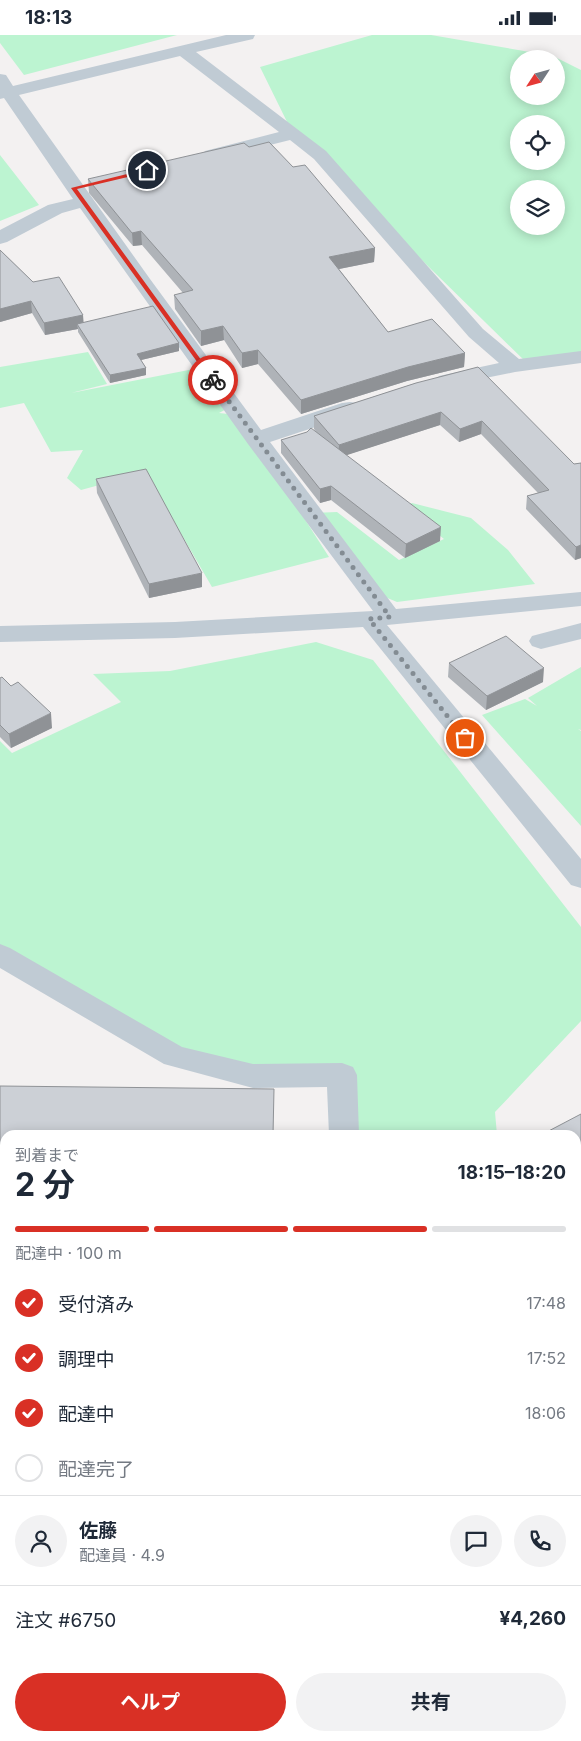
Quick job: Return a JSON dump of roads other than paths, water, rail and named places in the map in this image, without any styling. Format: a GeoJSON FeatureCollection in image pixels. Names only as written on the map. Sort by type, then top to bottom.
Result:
{"type":"FeatureCollection","features":[{"type":"Feature","properties":{"kind":"street"},"geometry":{"type":"LineString","coordinates":[[247,35],[3,88],[83,191],[379,618],[581,878]]}},
{"type":"Feature","properties":{"kind":"street"},"geometry":{"type":"LineString","coordinates":[[183,50],[320,155],[476,333],[515,366]]}},
{"type":"Feature","properties":{"kind":"street"},"geometry":{"type":"LineString","coordinates":[[198,158],[294,134]]}},
{"type":"Feature","properties":{"kind":"street"},"geometry":{"type":"LineString","coordinates":[[0,238],[56,209],[83,191]]}},
{"type":"Feature","properties":{"kind":"street"},"geometry":{"type":"LineString","coordinates":[[425,386],[462,376],[515,366],[581,357]]}},
{"type":"Feature","properties":{"kind":"street"},"geometry":{"type":"LineString","coordinates":[[256,439],[369,402]]}},
{"type":"Feature","properties":{"kind":"street"},"geometry":{"type":"LineString","coordinates":[[0,634],[176,630],[379,618],[581,599]]}},
{"type":"Feature","properties":{"kind":"street"},"geometry":{"type":"LineString","coordinates":[[542,641],[581,631]]}},
{"type":"Feature","properties":{"kind":"street"},"geometry":{"type":"LineString","coordinates":[[0,955],[174,1056],[253,1075],[342,1075],[344,1130]]}}]}
